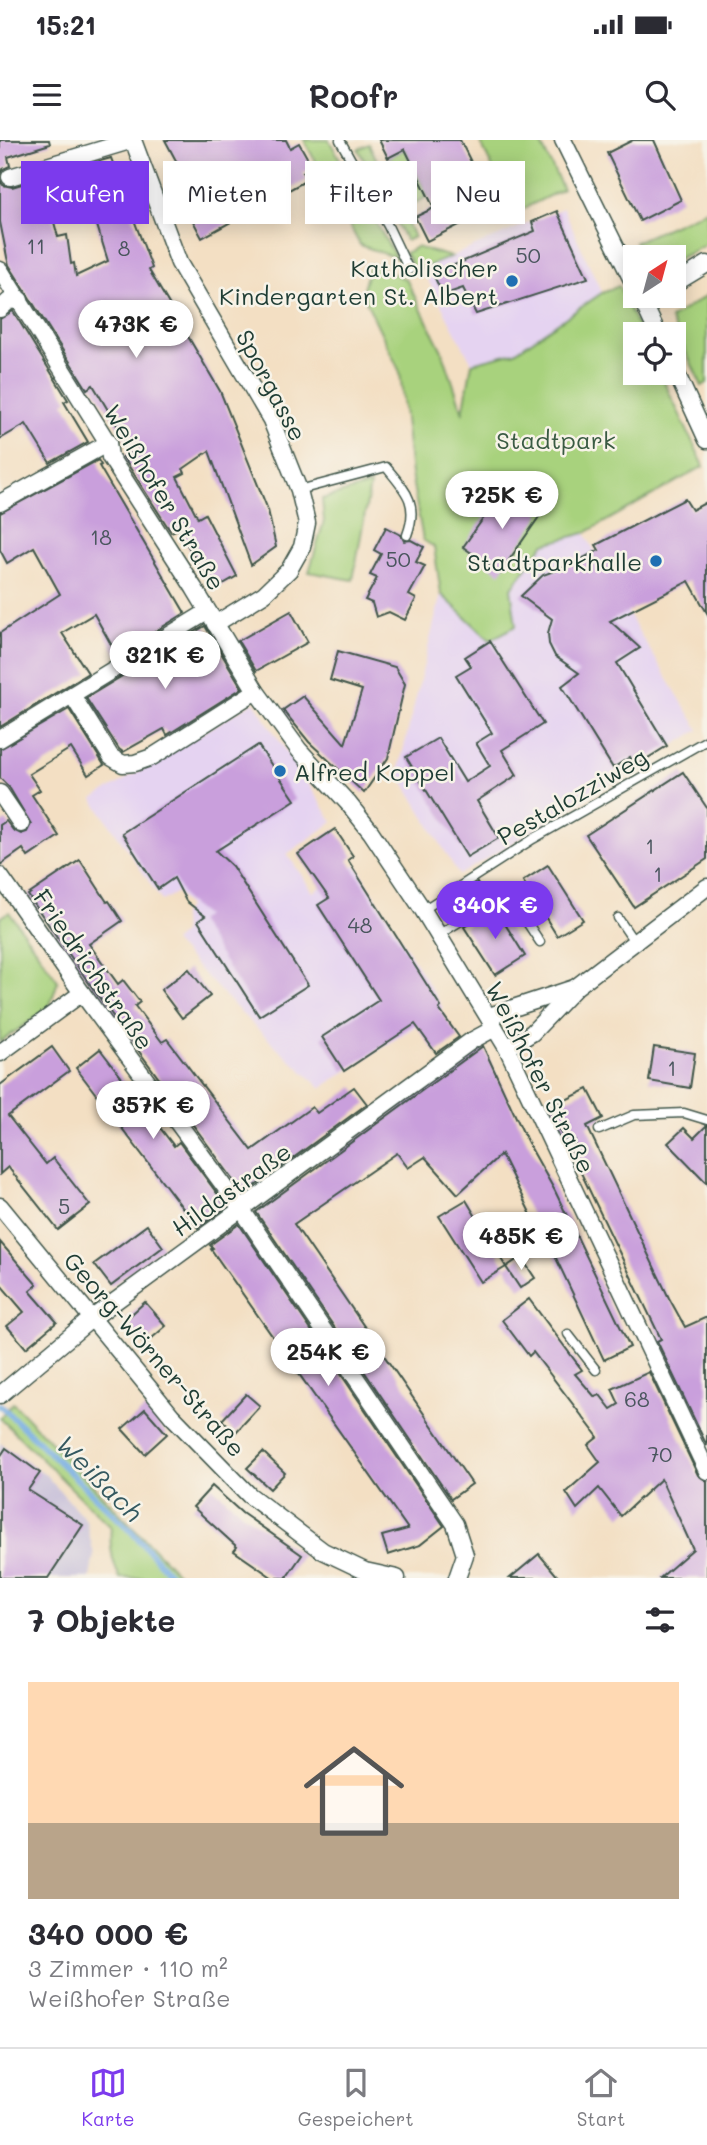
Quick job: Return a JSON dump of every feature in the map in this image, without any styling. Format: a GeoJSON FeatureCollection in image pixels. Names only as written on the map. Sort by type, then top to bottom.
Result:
{"type":"FeatureCollection","features":[{"type":"Feature","properties":{"kind":"street"},"geometry":{"type":"LineString","coordinates":[[10,177],[133,140]]}},
{"type":"Feature","properties":{"kind":"street","name":"Sporgasse"},"geometry":{"type":"LineString","coordinates":[[0,739],[211,618],[264,594],[289,570],[302,547],[307,523],[299,490],[271,420],[179,263],[133,140]]}},
{"type":"Feature","properties":{"kind":"street"},"geometry":{"type":"LineString","coordinates":[[563,140],[623,262]]}},
{"type":"Feature","properties":{"kind":"street"},"geometry":{"type":"LineString","coordinates":[[686,277],[707,264]]}},
{"type":"Feature","properties":{"kind":"street","name":"Weißhofer Straße"},"geometry":{"type":"LineString","coordinates":[[0,270],[108,443],[110,457],[256,691],[299,750],[361,818],[423,910],[492,1022],[562,1147],[707,1471]]}},
{"type":"Feature","properties":{"kind":"street"},"geometry":{"type":"LineString","coordinates":[[0,309],[9,301],[20,300]]}},
{"type":"Feature","properties":{"kind":"street"},"geometry":{"type":"LineString","coordinates":[[682,385],[707,440]]}},
{"type":"Feature","properties":{"kind":"street"},"geometry":{"type":"LineString","coordinates":[[0,503],[108,443]]}},
{"type":"Feature","properties":{"kind":"street"},"geometry":{"type":"LineString","coordinates":[[78,695],[111,757],[123,764],[152,757],[256,691]]}},
{"type":"Feature","properties":{"kind":"street"},"geometry":{"type":"LineString","coordinates":[[0,793],[22,824]]}},
{"type":"Feature","properties":{"kind":"street","name":"Friedrichstraße"},"geometry":{"type":"LineString","coordinates":[[0,876],[82,993],[242,1210],[455,1524],[465,1555],[457,1578]]}},
{"type":"Feature","properties":{"kind":"street"},"geometry":{"type":"LineString","coordinates":[[507,1048],[532,1034],[576,987],[707,887]]}},
{"type":"Feature","properties":{"kind":"street","name":"Hildastraße"},"geometry":{"type":"LineString","coordinates":[[2,1393],[92,1319],[471,1041],[492,1022],[576,987]]}},
{"type":"Feature","properties":{"kind":"street"},"geometry":{"type":"LineString","coordinates":[[0,1053],[82,993]]}},
{"type":"Feature","properties":{"kind":"street","name":"Georg-Wörner-Straße"},"geometry":{"type":"LineString","coordinates":[[0,1206],[172,1416],[249,1495],[323,1551],[365,1571],[397,1578]]}},
{"type":"Feature","properties":{"kind":"lane"},"geometry":{"type":"LineString","coordinates":[[340,140],[409,270]]}},
{"type":"Feature","properties":{"kind":"lane"},"geometry":{"type":"LineString","coordinates":[[299,490],[386,467],[410,497],[413,519],[407,535]]}},
{"type":"Feature","properties":{"kind":"lane","name":"Pestalozziweg"},"geometry":{"type":"LineString","coordinates":[[423,910],[533,839],[707,740]]}},
{"type":"Feature","properties":{"kind":"lane"},"geometry":{"type":"LineString","coordinates":[[438,935],[507,892],[540,942]]}},
{"type":"Feature","properties":{"kind":"lane"},"geometry":{"type":"LineString","coordinates":[[618,918],[635,943]]}},
{"type":"Feature","properties":{"kind":"lane"},"geometry":{"type":"LineString","coordinates":[[599,1130],[634,1115],[684,1113],[707,1120]]}},
{"type":"Feature","properties":{"kind":"lane"},"geometry":{"type":"LineString","coordinates":[[568,1334],[596,1370]]}},
{"type":"Feature","properties":{"kind":"shaded area","name":"Katholischer Kindergarten St. Albert"},"geometry":{"type":"Polygon","coordinates":[[[563,208],[602,293],[515,352],[472,363],[422,269],[563,208]]]}},
{"type":"Feature","properties":{"kind":"shaded area"},"geometry":{"type":"Polygon","coordinates":[[[585,533],[634,624],[699,730],[459,875],[398,772],[441,594],[490,640],[516,626],[511,589],[544,544],[585,533]]]}},
{"type":"Feature","properties":{"kind":"shaded area"},"geometry":{"type":"Polygon","coordinates":[[[254,702],[333,822],[287,854],[313,892],[356,864],[443,1008],[321,1088],[251,1023],[173,942],[183,933],[182,915],[188,907],[177,892],[162,901],[93,799],[254,702]]]}},
{"type":"Feature","properties":{"kind":"shaded area"},"geometry":{"type":"Polygon","coordinates":[[[0,1443],[44,1473],[86,1520],[94,1555],[90,1578],[0,1578],[0,1443]]]}},
{"type":"Feature","properties":{"kind":"green space"},"geometry":{"type":"Polygon","coordinates":[[[304,140],[329,140],[341,161],[315,161],[304,140]]]}},
{"type":"Feature","properties":{"kind":"green space"},"geometry":{"type":"Polygon","coordinates":[[[479,140],[539,140],[563,189],[525,208],[525,161],[489,161],[479,140]]]}},
{"type":"Feature","properties":{"kind":"green space"},"geometry":{"type":"Polygon","coordinates":[[[369,144],[377,161],[364,161],[358,149],[369,144]]]}},
{"type":"Feature","properties":{"kind":"green space"},"geometry":{"type":"Polygon","coordinates":[[[405,149],[411,161],[390,161],[388,158],[405,149]]]}},
{"type":"Feature","properties":{"kind":"green space"},"geometry":{"type":"Polygon","coordinates":[[[417,174],[428,196],[417,202],[417,174]]]}},
{"type":"Feature","properties":{"kind":"green space"},"geometry":{"type":"Polygon","coordinates":[[[707,210],[707,244],[686,255],[686,245],[637,245],[635,242],[707,210]]]}},
{"type":"Feature","properties":{"kind":"green space"},"geometry":{"type":"Polygon","coordinates":[[[349,224],[377,224],[396,258],[360,245],[349,224]]]}},
{"type":"Feature","properties":{"kind":"green space"},"geometry":{"type":"Polygon","coordinates":[[[397,224],[408,224],[414,237],[406,241],[397,224]]]}},
{"type":"Feature","properties":{"kind":"green space"},"geometry":{"type":"Polygon","coordinates":[[[416,247],[451,257],[416,271],[405,253],[416,247]]]}},
{"type":"Feature","properties":{"kind":"green space","name":"Stadtpark"},"geometry":{"type":"Polygon","coordinates":[[[370,264],[406,279],[443,353],[463,413],[472,363],[515,352],[602,293],[619,286],[623,295],[623,308],[629,308],[636,322],[623,322],[623,385],[666,385],[704,466],[585,533],[544,544],[511,589],[516,626],[490,640],[441,594],[434,547],[423,540],[411,474],[400,372],[362,293],[370,264]]]}},
{"type":"Feature","properties":{"kind":"green space"},"geometry":{"type":"Polygon","coordinates":[[[707,295],[707,383],[702,386],[686,352],[686,322],[671,322],[670,319],[707,295]]]}},
{"type":"Feature","properties":{"kind":"green space"},"geometry":{"type":"Polygon","coordinates":[[[370,485],[353,580],[309,572],[324,521],[322,499],[370,485]]]}},
{"type":"Feature","properties":{"kind":"green space"},"geometry":{"type":"Polygon","coordinates":[[[9,912],[58,981],[49,1008],[0,1042],[0,918],[9,912]]]}},
{"type":"Feature","properties":{"kind":"green space"},"geometry":{"type":"Polygon","coordinates":[[[13,1403],[182,1578],[120,1578],[112,1553],[111,1527],[0,1418],[13,1403]]]}},
{"type":"Feature","properties":{"kind":"building"},"geometry":{"type":"Polygon","coordinates":[[[0,140],[49,140],[50,144],[8,157],[10,166],[0,174],[0,140]]]}},
{"type":"Feature","properties":{"kind":"building"},"geometry":{"type":"Polygon","coordinates":[[[165,140],[286,140],[290,148],[299,143],[309,161],[305,161],[305,181],[291,189],[291,161],[176,161],[165,140]]]}},
{"type":"Feature","properties":{"kind":"building"},"geometry":{"type":"Polygon","coordinates":[[[379,140],[460,140],[470,161],[431,161],[431,202],[417,173],[417,161],[411,161],[405,149],[388,158],[379,140]]]}},
{"type":"Feature","properties":{"kind":"building"},"geometry":{"type":"Polygon","coordinates":[[[633,140],[654,140],[681,200],[640,221],[607,153],[633,140]]]}},
{"type":"Feature","properties":{"kind":"building"},"geometry":{"type":"Polygon","coordinates":[[[0,180],[3,185],[12,187],[21,184],[21,224],[55,224],[58,237],[67,235],[71,264],[74,263],[76,276],[108,261],[97,224],[136,224],[152,268],[149,270],[220,391],[268,510],[276,547],[251,565],[209,451],[183,469],[185,473],[177,477],[198,518],[205,514],[237,576],[216,588],[212,580],[209,582],[178,529],[171,532],[123,457],[133,452],[93,385],[87,389],[9,265],[0,222],[0,180]]]}},
{"type":"Feature","properties":{"kind":"building"},"geometry":{"type":"Polygon","coordinates":[[[431,209],[431,224],[461,224],[427,241],[417,216],[431,209]]]}},
{"type":"Feature","properties":{"kind":"building"},"geometry":{"type":"Polygon","coordinates":[[[557,211],[588,278],[476,314],[463,288],[443,295],[433,274],[535,231],[532,222],[557,211]]]}},
{"type":"Feature","properties":{"kind":"building"},"geometry":{"type":"Polygon","coordinates":[[[195,224],[227,224],[202,238],[195,224]]]}},
{"type":"Feature","properties":{"kind":"building"},"geometry":{"type":"Polygon","coordinates":[[[13,311],[68,400],[64,402],[88,442],[50,463],[26,424],[0,439],[0,319],[13,311]]]}},
{"type":"Feature","properties":{"kind":"building"},"geometry":{"type":"Polygon","coordinates":[[[98,460],[185,613],[117,655],[94,614],[62,633],[88,673],[0,727],[0,633],[60,594],[34,547],[7,563],[0,550],[0,513],[98,460]]]}},
{"type":"Feature","properties":{"kind":"building"},"geometry":{"type":"Polygon","coordinates":[[[505,488],[541,514],[500,573],[463,547],[505,488]]]}},
{"type":"Feature","properties":{"kind":"building"},"geometry":{"type":"Polygon","coordinates":[[[685,499],[692,510],[707,502],[707,613],[689,581],[610,621],[640,648],[617,663],[667,746],[635,766],[630,757],[613,768],[562,686],[579,673],[555,656],[549,644],[548,633],[552,619],[521,596],[543,575],[599,550],[596,545],[685,499]]]}},
{"type":"Feature","properties":{"kind":"building"},"geometry":{"type":"Polygon","coordinates":[[[386,527],[401,535],[404,541],[411,540],[424,547],[416,562],[425,566],[409,595],[416,599],[405,620],[389,612],[376,617],[372,603],[365,600],[377,578],[370,575],[381,554],[374,550],[386,527]]]}},
{"type":"Feature","properties":{"kind":"building"},"geometry":{"type":"Polygon","coordinates":[[[291,611],[308,642],[256,671],[238,641],[291,611]]]}},
{"type":"Feature","properties":{"kind":"building"},"geometry":{"type":"Polygon","coordinates":[[[205,626],[242,688],[167,735],[164,729],[123,752],[86,698],[205,626]]]}},
{"type":"Feature","properties":{"kind":"building"},"geometry":{"type":"Polygon","coordinates":[[[490,641],[543,724],[502,750],[517,775],[477,801],[499,838],[467,857],[406,757],[438,738],[465,782],[490,766],[476,743],[492,733],[456,675],[471,666],[465,657],[490,641]]]}},
{"type":"Feature","properties":{"kind":"building"},"geometry":{"type":"Polygon","coordinates":[[[338,651],[395,667],[405,684],[388,758],[364,793],[309,742],[283,710],[303,696],[345,744],[362,690],[330,680],[338,651]]]}},
{"type":"Feature","properties":{"kind":"building"},"geometry":{"type":"Polygon","coordinates":[[[69,709],[104,765],[88,775],[71,748],[29,774],[40,790],[32,795],[59,836],[28,857],[23,849],[0,865],[0,825],[6,821],[13,830],[21,834],[27,832],[31,824],[9,787],[0,778],[0,749],[69,709]]]}},
{"type":"Feature","properties":{"kind":"building"},"geometry":{"type":"Polygon","coordinates":[[[258,745],[295,800],[216,851],[232,866],[308,985],[259,1016],[198,921],[205,916],[186,901],[174,878],[158,889],[122,833],[258,745]]]}},
{"type":"Feature","properties":{"kind":"building"},"geometry":{"type":"Polygon","coordinates":[[[683,772],[707,808],[707,859],[634,907],[586,835],[683,772]]]}},
{"type":"Feature","properties":{"kind":"building"},"geometry":{"type":"Polygon","coordinates":[[[335,829],[353,856],[348,860],[459,1037],[436,1053],[415,1024],[344,1071],[322,1037],[379,1000],[318,905],[329,898],[298,854],[335,829]]]}},
{"type":"Feature","properties":{"kind":"building"},"geometry":{"type":"Polygon","coordinates":[[[80,860],[122,921],[89,944],[118,984],[123,980],[140,1002],[135,1006],[162,1042],[167,1039],[252,1150],[312,1107],[317,1113],[354,1087],[367,1104],[244,1194],[96,993],[28,895],[80,860]]]}},
{"type":"Feature","properties":{"kind":"building"},"geometry":{"type":"Polygon","coordinates":[[[548,865],[583,920],[557,936],[523,881],[548,865]]]}},
{"type":"Feature","properties":{"kind":"building"},"geometry":{"type":"Polygon","coordinates":[[[477,883],[486,897],[457,915],[448,902],[477,883]]]}},
{"type":"Feature","properties":{"kind":"building"},"geometry":{"type":"Polygon","coordinates":[[[495,908],[525,956],[495,975],[464,927],[495,908]]]}},
{"type":"Feature","properties":{"kind":"building"},"geometry":{"type":"Polygon","coordinates":[[[189,969],[210,996],[182,1018],[161,990],[189,969]]]}},
{"type":"Feature","properties":{"kind":"building"},"geometry":{"type":"Polygon","coordinates":[[[483,1046],[527,1141],[555,1191],[630,1347],[604,1360],[547,1239],[544,1241],[501,1154],[458,1194],[425,1157],[408,1168],[397,1153],[294,1224],[472,1484],[451,1499],[256,1212],[483,1046]]]}},
{"type":"Feature","properties":{"kind":"building"},"geometry":{"type":"Polygon","coordinates":[[[52,1047],[69,1071],[8,1116],[46,1164],[53,1158],[90,1205],[58,1230],[8,1167],[0,1174],[0,1085],[52,1047]]]}},
{"type":"Feature","properties":{"kind":"building"},"geometry":{"type":"Polygon","coordinates":[[[654,1047],[695,1053],[690,1088],[649,1081],[654,1047]]]}},
{"type":"Feature","properties":{"kind":"building"},"geometry":{"type":"Polygon","coordinates":[[[100,1049],[174,1146],[179,1142],[227,1207],[198,1228],[76,1068],[100,1049]]]}},
{"type":"Feature","properties":{"kind":"building"},"geometry":{"type":"Polygon","coordinates":[[[588,1089],[603,1118],[587,1126],[669,1298],[685,1327],[707,1317],[707,1446],[657,1341],[661,1339],[570,1150],[575,1145],[575,1140],[564,1138],[549,1108],[588,1089]]]}},
{"type":"Feature","properties":{"kind":"building"},"geometry":{"type":"Polygon","coordinates":[[[706,1126],[707,1183],[668,1143],[684,1128],[694,1138],[706,1126]]]}},
{"type":"Feature","properties":{"kind":"building"},"geometry":{"type":"Polygon","coordinates":[[[466,1200],[506,1267],[481,1282],[439,1216],[466,1200]]]}},
{"type":"Feature","properties":{"kind":"building"},"geometry":{"type":"Polygon","coordinates":[[[239,1224],[444,1526],[420,1545],[388,1555],[382,1536],[408,1529],[211,1249],[213,1248],[210,1245],[239,1224]]]}},
{"type":"Feature","properties":{"kind":"building"},"geometry":{"type":"Polygon","coordinates":[[[147,1225],[163,1247],[111,1286],[94,1264],[147,1225]]]}},
{"type":"Feature","properties":{"kind":"building"},"geometry":{"type":"Polygon","coordinates":[[[0,1242],[37,1285],[30,1291],[57,1322],[26,1348],[7,1326],[24,1312],[0,1284],[0,1242]]]}},
{"type":"Feature","properties":{"kind":"building"},"geometry":{"type":"Polygon","coordinates":[[[521,1257],[535,1278],[520,1288],[506,1267],[521,1257]]]}},
{"type":"Feature","properties":{"kind":"building"},"geometry":{"type":"Polygon","coordinates":[[[529,1299],[582,1370],[575,1374],[595,1397],[600,1395],[611,1409],[619,1404],[612,1389],[649,1372],[698,1475],[707,1481],[707,1578],[660,1578],[693,1549],[661,1479],[621,1516],[599,1488],[577,1509],[566,1492],[600,1462],[588,1445],[598,1437],[533,1352],[529,1356],[502,1320],[529,1299]]]}},
{"type":"Feature","properties":{"kind":"building"},"geometry":{"type":"Polygon","coordinates":[[[145,1302],[166,1326],[145,1344],[124,1321],[145,1302]]]}},
{"type":"Feature","properties":{"kind":"building"},"geometry":{"type":"Polygon","coordinates":[[[246,1394],[260,1406],[235,1433],[222,1420],[246,1394]]]}},
{"type":"Feature","properties":{"kind":"building"},"geometry":{"type":"Polygon","coordinates":[[[145,1409],[167,1434],[145,1454],[122,1429],[145,1409]]]}},
{"type":"Feature","properties":{"kind":"building"},"geometry":{"type":"Polygon","coordinates":[[[6,1448],[40,1473],[28,1490],[83,1525],[48,1578],[0,1578],[0,1457],[6,1448]]]}},
{"type":"Feature","properties":{"kind":"building"},"geometry":{"type":"Polygon","coordinates":[[[263,1452],[285,1473],[270,1489],[247,1468],[263,1452]]]}},
{"type":"Feature","properties":{"kind":"building"},"geometry":{"type":"Polygon","coordinates":[[[212,1486],[242,1513],[302,1555],[286,1578],[273,1578],[234,1551],[237,1547],[193,1507],[212,1486]]]}},
{"type":"Feature","properties":{"kind":"building"},"geometry":{"type":"Polygon","coordinates":[[[539,1554],[559,1578],[510,1578],[539,1554]]]}},
{"type":"Feature","properties":{"kind":"waterway","name":"Weißach"},"geometry":{"type":"LineString","coordinates":[[0,1405],[131,1531],[173,1578]]}},
{"type":"Feature","properties":{"kind":"place","name":"Katholischer Kindergarten St. Albert"},"geometry":{"type":"Point","coordinates":[512,281]}},
{"type":"Feature","properties":{"kind":"place","name":"Stadtparkhalle"},"geometry":{"type":"Point","coordinates":[656,561]}},
{"type":"Feature","properties":{"kind":"place","name":"Alfred Koppel"},"geometry":{"type":"Point","coordinates":[280,771]}}]}
